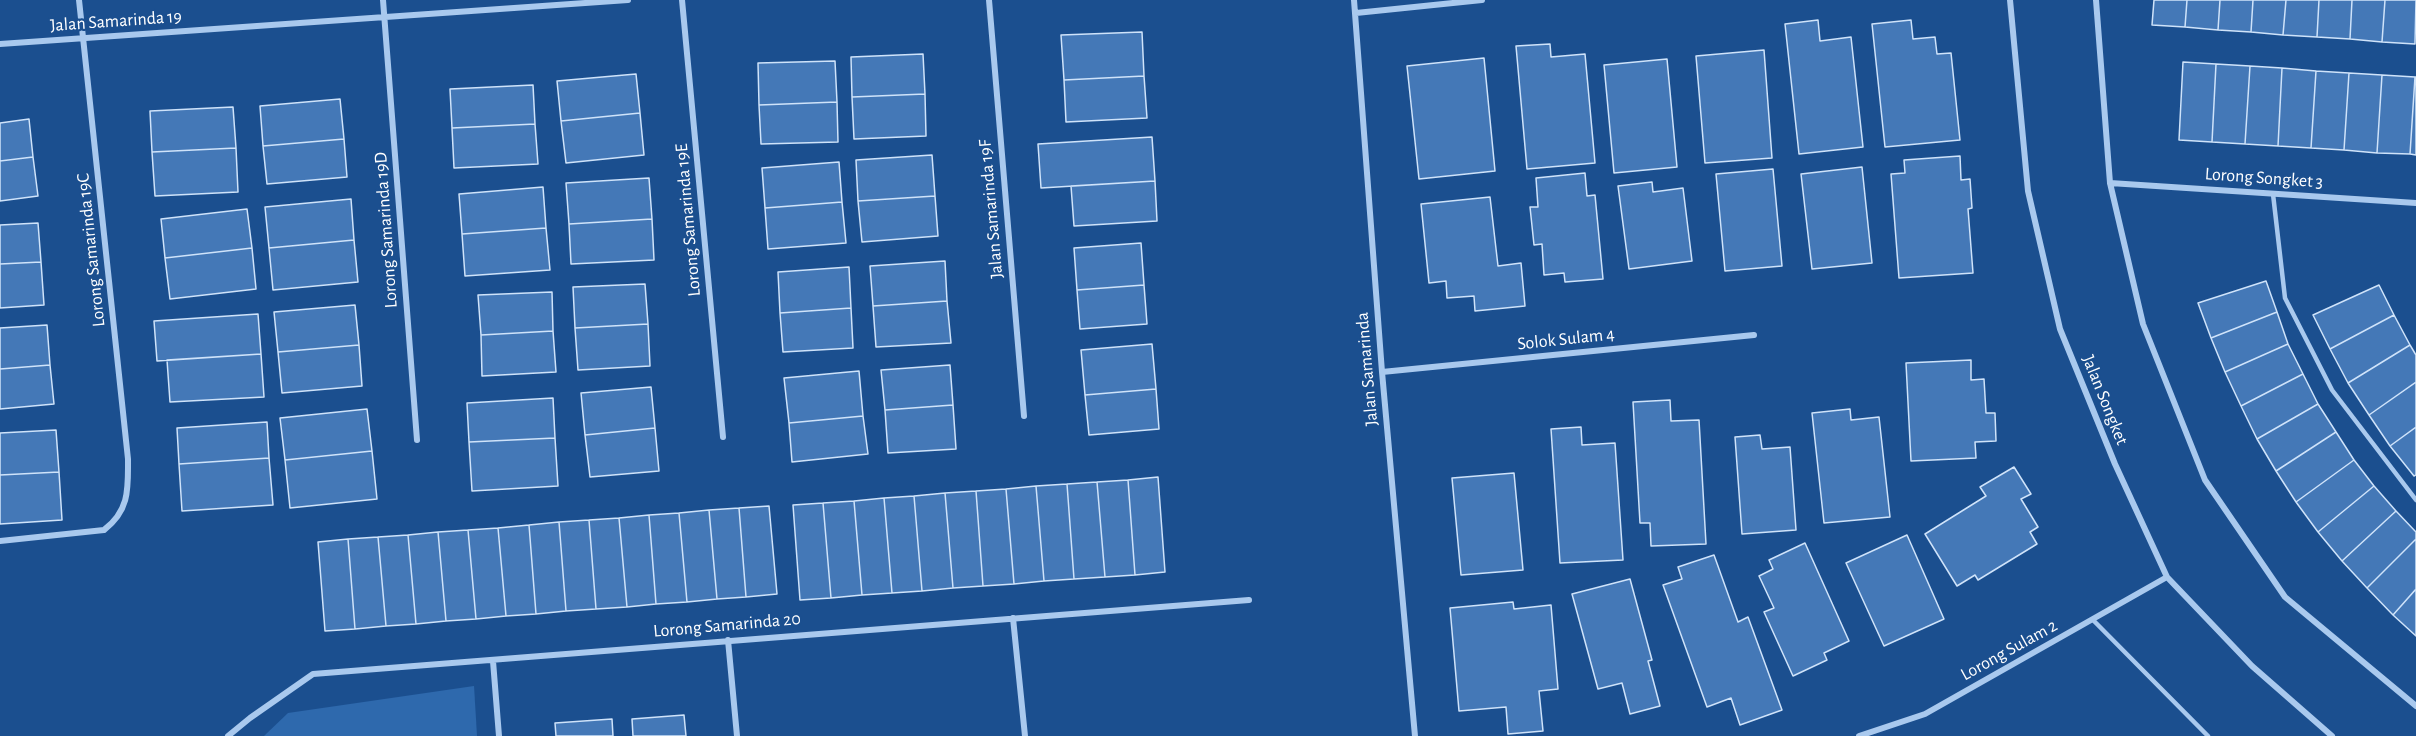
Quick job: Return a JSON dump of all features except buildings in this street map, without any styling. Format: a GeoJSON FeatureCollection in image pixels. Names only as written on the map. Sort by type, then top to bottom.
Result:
{"type":"FeatureCollection","features":[{"type":"Feature","properties":{"kind":"street","name":"Lorong Samarinda 19C"},"geometry":{"type":"LineString","coordinates":[[0,541],[104,530],[117,520],[128,494],[128,459],[79,0]]}},
{"type":"Feature","properties":{"kind":"street","name":"Lorong Samarinda 19D"},"geometry":{"type":"LineString","coordinates":[[383,0],[417,440]]}},
{"type":"Feature","properties":{"kind":"street","name":"Jalan Samarinda 19"},"geometry":{"type":"LineString","coordinates":[[0,44],[628,0]]}},
{"type":"Feature","properties":{"kind":"street","name":"Lorong Samarinda 19E"},"geometry":{"type":"LineString","coordinates":[[682,0],[723,436]]}},
{"type":"Feature","properties":{"kind":"street","name":"Jalan Samarinda 19F"},"geometry":{"type":"LineString","coordinates":[[989,0],[1024,416]]}},
{"type":"Feature","properties":{"kind":"street","name":"Jalan Samarinda"},"geometry":{"type":"LineString","coordinates":[[1354,0],[1382,372],[1416,736]]}},
{"type":"Feature","properties":{"kind":"street"},"geometry":{"type":"LineString","coordinates":[[1356,13],[1482,0]]}},
{"type":"Feature","properties":{"kind":"street","name":"Jalan Songket"},"geometry":{"type":"LineString","coordinates":[[2010,0],[2028,191],[2060,329],[2115,464],[2167,578],[2252,666],[2332,736]]}},
{"type":"Feature","properties":{"kind":"street"},"geometry":{"type":"LineString","coordinates":[[2096,0],[2110,183],[2143,324],[2205,480],[2284,597],[2416,706]]}},
{"type":"Feature","properties":{"kind":"street","name":"Lorong Songket 3"},"geometry":{"type":"LineString","coordinates":[[2110,183],[2416,203]]}},
{"type":"Feature","properties":{"kind":"street","name":"Solok Sulam 4"},"geometry":{"type":"LineString","coordinates":[[1382,372],[1754,335]]}},
{"type":"Feature","properties":{"kind":"street","name":"Lorong Sulam 2"},"geometry":{"type":"LineString","coordinates":[[1859,736],[1925,714],[2167,578]]}},
{"type":"Feature","properties":{"kind":"street","name":"Lorong Samarinda 20"},"geometry":{"type":"LineString","coordinates":[[228,736],[313,674],[1249,600]]}},
{"type":"Feature","properties":{"kind":"street"},"geometry":{"type":"LineString","coordinates":[[1013,618],[1025,736]]}},
{"type":"Feature","properties":{"kind":"street"},"geometry":{"type":"LineString","coordinates":[[728,640],[737,736]]}},
{"type":"Feature","properties":{"kind":"street"},"geometry":{"type":"LineString","coordinates":[[493,661],[499,736]]}},
{"type":"Feature","properties":{"kind":"lane"},"geometry":{"type":"LineString","coordinates":[[2273,194],[2285,298],[2332,390],[2416,500]]}},
{"type":"Feature","properties":{"kind":"lane"},"geometry":{"type":"LineString","coordinates":[[2093,620],[2208,736]]}},
{"type":"Feature","properties":{"kind":"shaded area"},"geometry":{"type":"Polygon","coordinates":[[[474,686],[477,736],[264,736],[288,713],[474,686]]]}}]}
